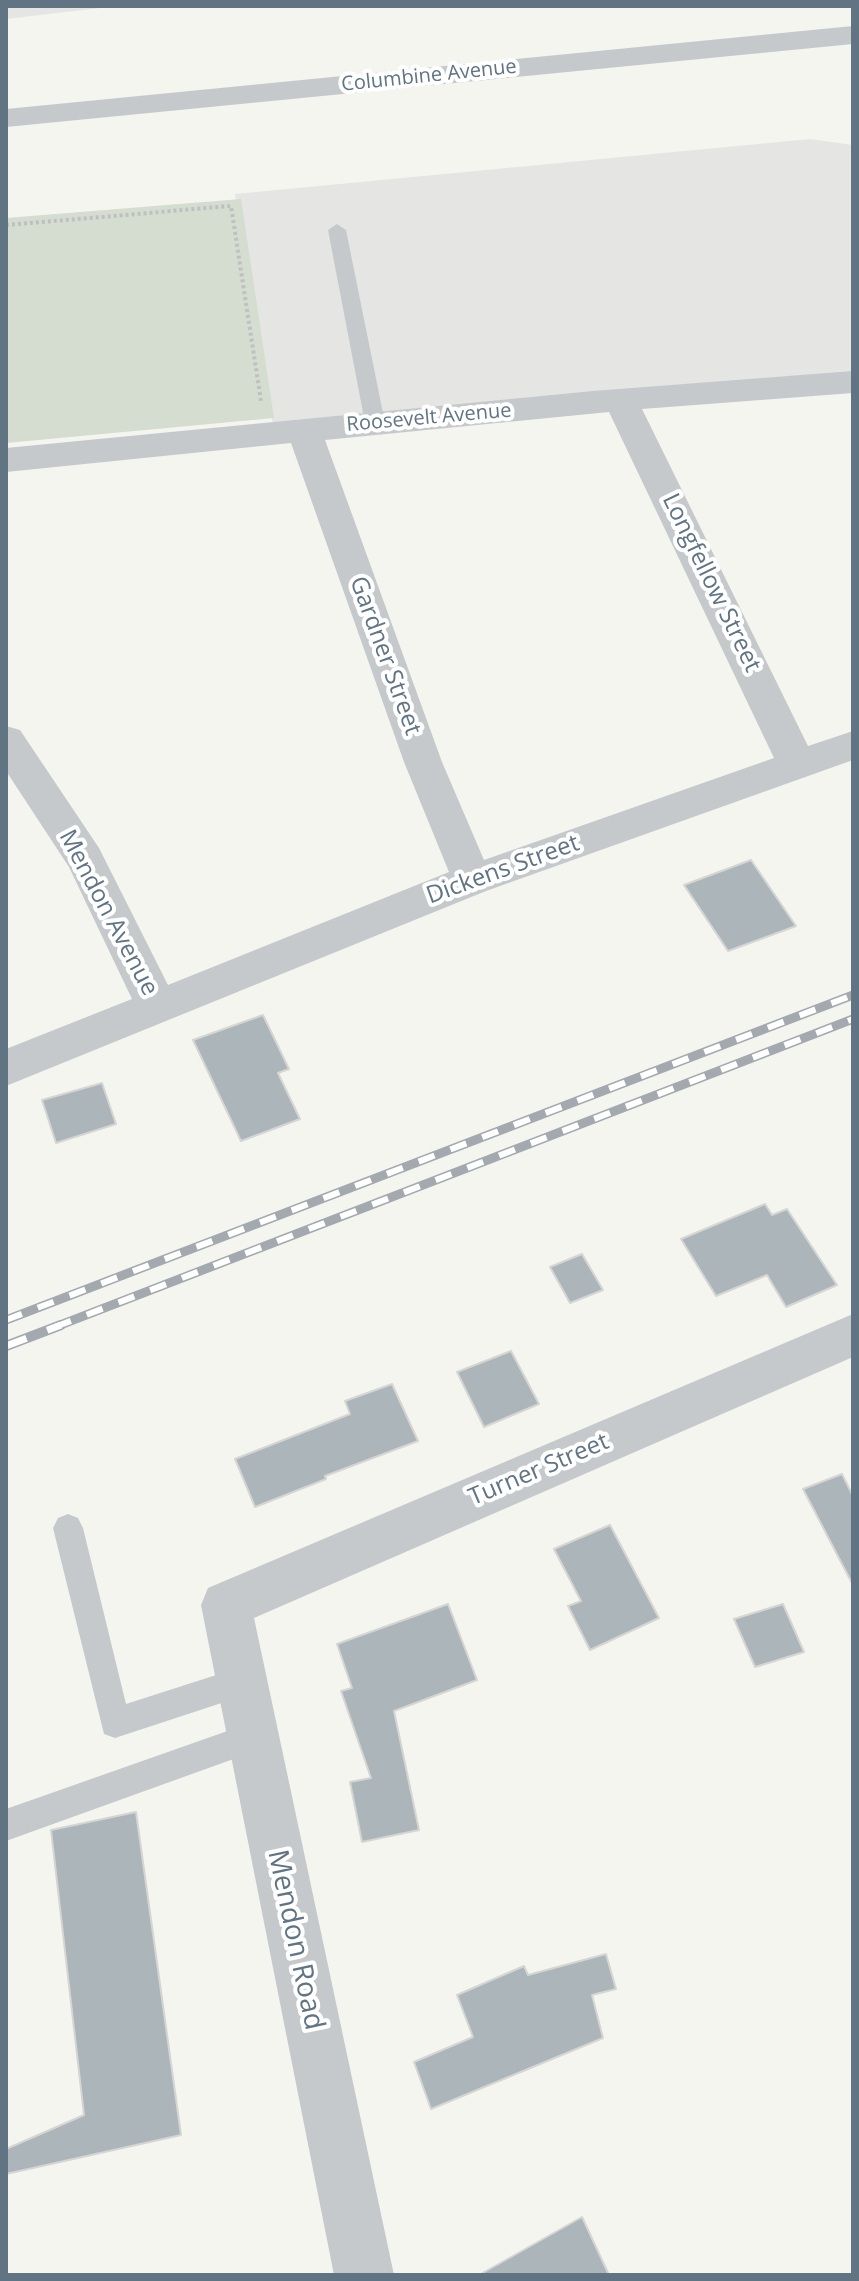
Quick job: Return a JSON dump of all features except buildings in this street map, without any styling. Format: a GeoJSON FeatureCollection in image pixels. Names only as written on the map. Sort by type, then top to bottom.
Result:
{"type":"FeatureCollection","features":[{"type":"Feature","properties":{"kind":"street","name":"Columbine Avenue"},"geometry":{"type":"LineString","coordinates":[[6,118],[853,35]]}},
{"type":"Feature","properties":{"kind":"street","name":"Roosevelt Avenue"},"geometry":{"type":"LineString","coordinates":[[6,460],[375,423],[853,382]]}},
{"type":"Feature","properties":{"kind":"street","name":"Longfellow Street"},"geometry":{"type":"LineString","coordinates":[[621,402],[756,674],[797,765]]}},
{"type":"Feature","properties":{"kind":"street","name":"Gardner Street"},"geometry":{"type":"LineString","coordinates":[[304,430],[423,762],[472,880]]}},
{"type":"Feature","properties":{"kind":"street","name":"Mendon Avenue"},"geometry":{"type":"LineString","coordinates":[[6,740],[85,859],[157,1006]]}},
{"type":"Feature","properties":{"kind":"street","name":"Dickens Street"},"geometry":{"type":"LineString","coordinates":[[6,1068],[472,880],[853,745]]}},
{"type":"Feature","properties":{"kind":"street","name":"Turner Street"},"geometry":{"type":"LineString","coordinates":[[226,1605],[853,1335]]}},
{"type":"Feature","properties":{"kind":"street","name":"Mendon Road"},"geometry":{"type":"LineString","coordinates":[[226,1605],[364,2275]]}},
{"type":"Feature","properties":{"kind":"lane"},"geometry":{"type":"LineString","coordinates":[[337,230],[375,423]]}},
{"type":"Feature","properties":{"kind":"lane"},"geometry":{"type":"LineString","coordinates":[[68,1528],[115,1723],[241,1682]]}},
{"type":"Feature","properties":{"kind":"lane"},"geometry":{"type":"LineString","coordinates":[[6,1825],[253,1737]]}},
{"type":"Feature","properties":{"kind":"path"},"geometry":{"type":"LineString","coordinates":[[6,225],[231,206],[262,412]]}},
{"type":"Feature","properties":{"kind":"shaded area"},"geometry":{"type":"Polygon","coordinates":[[[6,6],[118,6],[6,19],[6,6]]]}},
{"type":"Feature","properties":{"kind":"shaded area"},"geometry":{"type":"Polygon","coordinates":[[[810,139],[853,145],[853,376],[274,431],[235,194],[810,139]]]}},
{"type":"Feature","properties":{"kind":"shaded area"},"geometry":{"type":"Polygon","coordinates":[[[241,199],[274,418],[6,443],[6,218],[241,199]]]}},
{"type":"Feature","properties":{"kind":"railway"},"geometry":{"type":"LineString","coordinates":[[6,1320],[853,995]]}},
{"type":"Feature","properties":{"kind":"railway"},"geometry":{"type":"LineString","coordinates":[[55,1327],[853,1019]]}},
{"type":"Feature","properties":{"kind":"railway"},"geometry":{"type":"LineString","coordinates":[[6,1346],[61,1325]]}}]}
